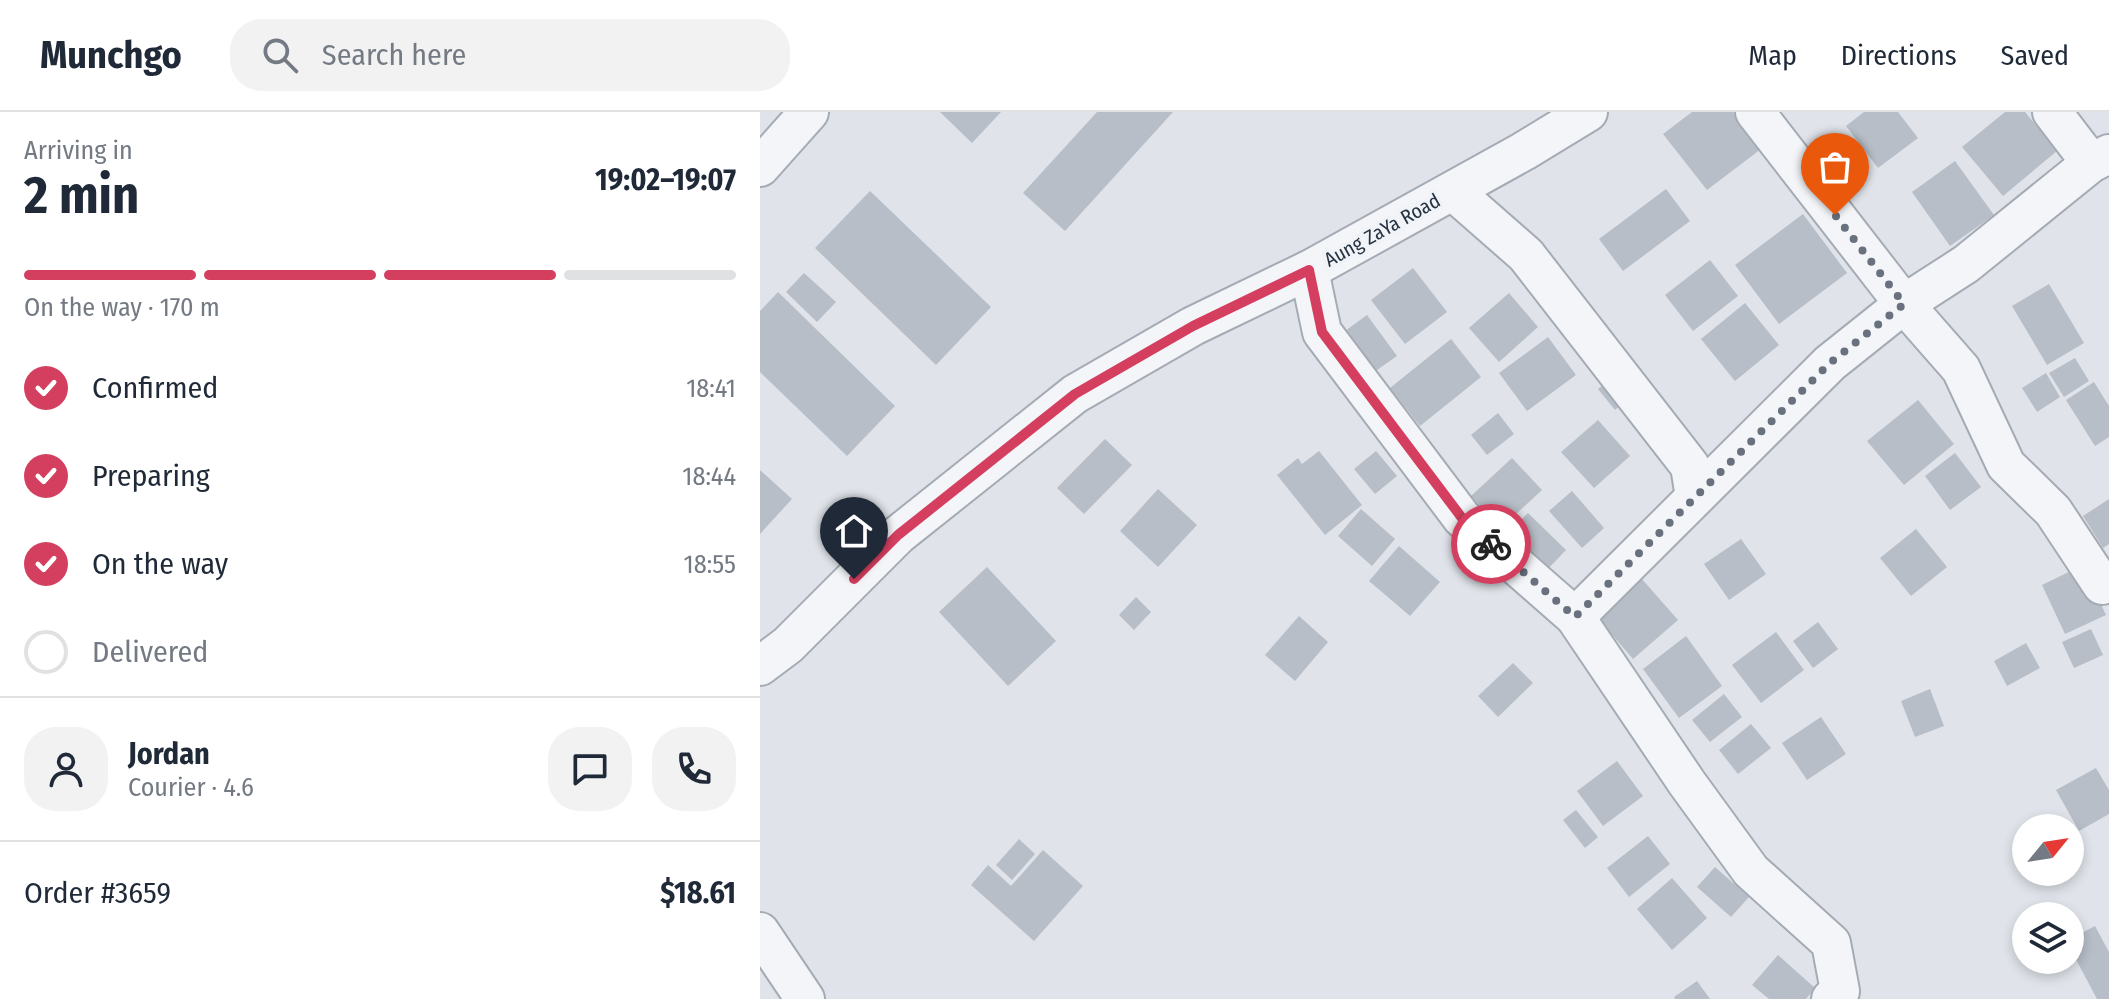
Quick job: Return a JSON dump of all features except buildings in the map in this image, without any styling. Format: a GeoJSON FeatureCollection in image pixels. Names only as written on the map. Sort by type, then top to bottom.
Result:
{"type":"FeatureCollection","features":[{"type":"Feature","properties":{"kind":"street"},"geometry":{"type":"LineString","coordinates":[[760,167],[809,112]]}},
{"type":"Feature","properties":{"kind":"street","name":"Aung ZaYa Road"},"geometry":{"type":"LineString","coordinates":[[760,666],[788,645],[898,535],[1075,394],[1193,326],[1309,270],[1453,191],[1588,112]]}},
{"type":"Feature","properties":{"kind":"street"},"geometry":{"type":"LineString","coordinates":[[1755,112],[1904,304],[1961,369],[2006,465],[2053,511],[2102,585]]}},
{"type":"Feature","properties":{"kind":"street"},"geometry":{"type":"LineString","coordinates":[[1575,617],[1830,363],[1904,304],[1966,264],[2100,159],[2052,112]]}},
{"type":"Feature","properties":{"kind":"street"},"geometry":{"type":"LineString","coordinates":[[1453,191],[1526,255],[1690,466],[1695,497]]}},
{"type":"Feature","properties":{"kind":"street"},"geometry":{"type":"LineString","coordinates":[[1309,270],[1322,332],[1462,518],[1575,617],[1687,783],[1751,871],[1831,943],[1840,991],[1831,999]]}},
{"type":"Feature","properties":{"kind":"street"},"geometry":{"type":"LineString","coordinates":[[760,932],[805,999]]}},
{"type":"Feature","properties":{"kind":"way so far"},"geometry":{"type":"LineString","coordinates":[[1491,544],[1575,617],[1830,363],[1904,304],[1835,215]]}},
{"type":"Feature","properties":{"kind":"route"},"geometry":{"type":"LineString","coordinates":[[854,579],[898,535],[1075,394],[1193,326],[1309,270],[1322,332],[1462,518],[1491,544]]}}]}
